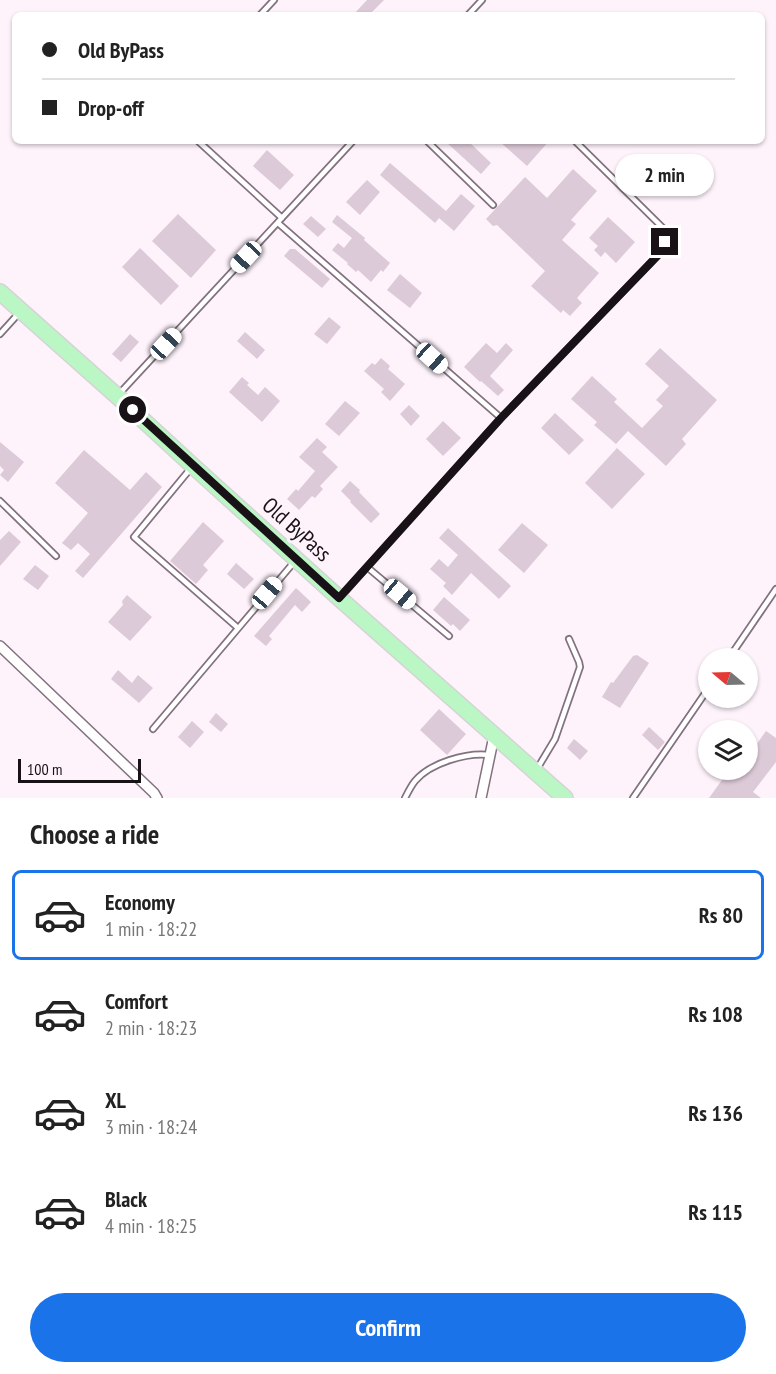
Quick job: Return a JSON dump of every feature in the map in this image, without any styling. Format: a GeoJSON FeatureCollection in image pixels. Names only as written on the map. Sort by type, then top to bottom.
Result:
{"type":"FeatureCollection","features":[{"type":"Feature","properties":{"kind":"main road","name":"Old ByPass"},"geometry":{"type":"LineString","coordinates":[[0,292],[565,798]]}},
{"type":"Feature","properties":{"kind":"street"},"geometry":{"type":"LineString","coordinates":[[0,646],[157,798]]}},
{"type":"Feature","properties":{"kind":"street"},"geometry":{"type":"LineString","coordinates":[[481,798],[494,736]]}},
{"type":"Feature","properties":{"kind":"lane"},"geometry":{"type":"LineString","coordinates":[[263,12],[274,0]]}},
{"type":"Feature","properties":{"kind":"lane"},"geometry":{"type":"LineString","coordinates":[[471,12],[482,0]]}},
{"type":"Feature","properties":{"kind":"lane"},"geometry":{"type":"LineString","coordinates":[[201,144],[280,220],[501,418]]}},
{"type":"Feature","properties":{"kind":"lane"},"geometry":{"type":"LineString","coordinates":[[117,396],[350,144]]}},
{"type":"Feature","properties":{"kind":"lane"},"geometry":{"type":"LineString","coordinates":[[430,144],[493,205]]}},
{"type":"Feature","properties":{"kind":"lane"},"geometry":{"type":"LineString","coordinates":[[339,598],[501,418],[663,250],[666,235],[663,228],[578,144]]}},
{"type":"Feature","properties":{"kind":"lane"},"geometry":{"type":"LineString","coordinates":[[0,334],[22,310]]}},
{"type":"Feature","properties":{"kind":"lane"},"geometry":{"type":"LineString","coordinates":[[193,466],[134,537],[238,628]]}},
{"type":"Feature","properties":{"kind":"lane"},"geometry":{"type":"LineString","coordinates":[[0,501],[56,556]]}},
{"type":"Feature","properties":{"kind":"lane"},"geometry":{"type":"LineString","coordinates":[[0,513],[7,507]]}},
{"type":"Feature","properties":{"kind":"lane"},"geometry":{"type":"LineString","coordinates":[[153,729],[297,559]]}},
{"type":"Feature","properties":{"kind":"lane"},"geometry":{"type":"LineString","coordinates":[[367,567],[449,636]]}},
{"type":"Feature","properties":{"kind":"lane"},"geometry":{"type":"LineString","coordinates":[[736,648],[776,589]]}},
{"type":"Feature","properties":{"kind":"lane"},"geometry":{"type":"LineString","coordinates":[[536,771],[555,740],[580,667],[570,639]]}},
{"type":"Feature","properties":{"kind":"lane"},"geometry":{"type":"LineString","coordinates":[[633,798],[698,704]]}},
{"type":"Feature","properties":{"kind":"lane"},"geometry":{"type":"LineString","coordinates":[[405,798],[413,783],[431,768],[476,754],[490,755]]}},
{"type":"Feature","properties":{"kind":"building"},"geometry":{"type":"Polygon","coordinates":[[[367,0],[384,0],[372,12],[356,12],[367,0]]]}},
{"type":"Feature","properties":{"kind":"building"},"geometry":{"type":"Polygon","coordinates":[[[448,144],[471,144],[491,163],[481,174],[448,144]]]}},
{"type":"Feature","properties":{"kind":"building"},"geometry":{"type":"Polygon","coordinates":[[[502,144],[546,144],[527,166],[502,144]]]}},
{"type":"Feature","properties":{"kind":"building"},"geometry":{"type":"Polygon","coordinates":[[[267,150],[294,175],[280,190],[253,166],[267,150]]]}},
{"type":"Feature","properties":{"kind":"building"},"geometry":{"type":"Polygon","coordinates":[[[390,163],[446,211],[461,194],[475,206],[454,231],[439,218],[435,223],[380,175],[390,163]]]}},
{"type":"Feature","properties":{"kind":"building"},"geometry":{"type":"Polygon","coordinates":[[[573,169],[597,191],[571,220],[576,224],[562,240],[599,273],[577,298],[582,303],[570,316],[563,310],[561,313],[531,286],[545,271],[497,225],[493,226],[486,219],[525,177],[547,198],[573,169]]]}},
{"type":"Feature","properties":{"kind":"building"},"geometry":{"type":"Polygon","coordinates":[[[367,180],[380,192],[360,215],[346,202],[367,180]]]}},
{"type":"Feature","properties":{"kind":"building"},"geometry":{"type":"Polygon","coordinates":[[[178,214],[216,250],[191,278],[152,241],[178,214]]]}},
{"type":"Feature","properties":{"kind":"building"},"geometry":{"type":"Polygon","coordinates":[[[337,215],[390,263],[371,282],[332,250],[338,243],[344,248],[352,238],[332,222],[337,215]]]}},
{"type":"Feature","properties":{"kind":"building"},"geometry":{"type":"Polygon","coordinates":[[[311,216],[326,229],[318,237],[303,224],[311,216]]]}},
{"type":"Feature","properties":{"kind":"building"},"geometry":{"type":"Polygon","coordinates":[[[608,217],[635,242],[616,263],[605,252],[601,257],[594,250],[598,246],[589,238],[608,217]]]}},
{"type":"Feature","properties":{"kind":"building"},"geometry":{"type":"Polygon","coordinates":[[[140,248],[179,286],[161,305],[122,267],[140,248]]]}},
{"type":"Feature","properties":{"kind":"building"},"geometry":{"type":"Polygon","coordinates":[[[290,249],[295,249],[330,279],[322,288],[284,256],[290,249]]]}},
{"type":"Feature","properties":{"kind":"building"},"geometry":{"type":"Polygon","coordinates":[[[400,274],[422,293],[410,308],[387,290],[400,274]]]}},
{"type":"Feature","properties":{"kind":"building"},"geometry":{"type":"Polygon","coordinates":[[[329,317],[341,327],[327,344],[314,334],[329,317]]]}},
{"type":"Feature","properties":{"kind":"building"},"geometry":{"type":"Polygon","coordinates":[[[245,332],[265,350],[257,359],[237,341],[245,332]]]}},
{"type":"Feature","properties":{"kind":"building"},"geometry":{"type":"Polygon","coordinates":[[[130,334],[139,342],[121,362],[112,354],[130,334]]]}},
{"type":"Feature","properties":{"kind":"building"},"geometry":{"type":"Polygon","coordinates":[[[486,343],[497,353],[506,343],[513,350],[490,376],[504,390],[498,396],[464,367],[486,343]]]}},
{"type":"Feature","properties":{"kind":"building"},"geometry":{"type":"Polygon","coordinates":[[[660,348],[717,400],[682,439],[686,444],[666,466],[628,431],[616,444],[594,425],[597,422],[571,399],[592,376],[617,399],[614,402],[642,428],[663,406],[656,400],[669,386],[645,364],[660,348]]]}},
{"type":"Feature","properties":{"kind":"building"},"geometry":{"type":"Polygon","coordinates":[[[381,358],[390,366],[388,369],[405,384],[390,401],[381,392],[384,389],[364,371],[372,363],[375,365],[381,358]]]}},
{"type":"Feature","properties":{"kind":"building"},"geometry":{"type":"Polygon","coordinates":[[[242,377],[258,395],[265,387],[280,401],[262,422],[229,392],[242,377]]]}},
{"type":"Feature","properties":{"kind":"building"},"geometry":{"type":"Polygon","coordinates":[[[345,401],[360,413],[339,436],[325,424],[345,401]]]}},
{"type":"Feature","properties":{"kind":"building"},"geometry":{"type":"Polygon","coordinates":[[[409,405],[420,416],[411,426],[400,414],[409,405]]]}},
{"type":"Feature","properties":{"kind":"building"},"geometry":{"type":"Polygon","coordinates":[[[555,413],[584,440],[569,455],[541,428],[555,413]]]}},
{"type":"Feature","properties":{"kind":"building"},"geometry":{"type":"Polygon","coordinates":[[[443,421],[461,438],[443,456],[426,439],[443,421]]]}},
{"type":"Feature","properties":{"kind":"building"},"geometry":{"type":"Polygon","coordinates":[[[317,438],[327,447],[322,452],[338,467],[320,486],[323,489],[315,498],[312,496],[299,510],[287,499],[296,489],[298,491],[315,471],[299,457],[317,438]]]}},
{"type":"Feature","properties":{"kind":"building"},"geometry":{"type":"Polygon","coordinates":[[[0,442],[24,462],[8,482],[0,475],[4,470],[0,466],[0,442]]]}},
{"type":"Feature","properties":{"kind":"building"},"geometry":{"type":"Polygon","coordinates":[[[617,448],[645,474],[612,509],[585,483],[617,448]]]}},
{"type":"Feature","properties":{"kind":"building"},"geometry":{"type":"Polygon","coordinates":[[[84,450],[130,490],[146,472],[162,487],[83,578],[75,571],[90,554],[78,543],[71,550],[62,543],[88,513],[55,483],[84,450]]]}},
{"type":"Feature","properties":{"kind":"building"},"geometry":{"type":"Polygon","coordinates":[[[350,481],[380,514],[371,523],[341,491],[350,481]]]}},
{"type":"Feature","properties":{"kind":"building"},"geometry":{"type":"Polygon","coordinates":[[[203,522],[224,541],[203,565],[208,570],[196,584],[170,561],[203,522]]]}},
{"type":"Feature","properties":{"kind":"building"},"geometry":{"type":"Polygon","coordinates":[[[522,523],[548,545],[524,573],[498,550],[522,523]]]}},
{"type":"Feature","properties":{"kind":"building"},"geometry":{"type":"Polygon","coordinates":[[[448,528],[511,586],[499,599],[471,573],[452,595],[443,586],[446,583],[430,569],[439,559],[448,567],[458,555],[439,538],[448,528]]]}},
{"type":"Feature","properties":{"kind":"building"},"geometry":{"type":"Polygon","coordinates":[[[9,531],[21,542],[0,566],[0,540],[9,531]]]}},
{"type":"Feature","properties":{"kind":"building"},"geometry":{"type":"Polygon","coordinates":[[[236,563],[254,579],[244,589],[227,574],[236,563]]]}},
{"type":"Feature","properties":{"kind":"building"},"geometry":{"type":"Polygon","coordinates":[[[35,565],[49,576],[38,590],[23,579],[35,565]]]}},
{"type":"Feature","properties":{"kind":"building"},"geometry":{"type":"Polygon","coordinates":[[[296,588],[311,602],[302,612],[295,605],[269,636],[272,639],[266,646],[254,636],[296,588]]]}},
{"type":"Feature","properties":{"kind":"building"},"geometry":{"type":"Polygon","coordinates":[[[127,595],[152,617],[130,641],[108,622],[123,605],[122,601],[127,595]]]}},
{"type":"Feature","properties":{"kind":"building"},"geometry":{"type":"Polygon","coordinates":[[[444,597],[470,620],[460,631],[433,610],[444,597]]]}},
{"type":"Feature","properties":{"kind":"building"},"geometry":{"type":"Polygon","coordinates":[[[637,655],[649,663],[620,708],[602,697],[611,682],[613,683],[633,656],[637,655]]]}},
{"type":"Feature","properties":{"kind":"building"},"geometry":{"type":"Polygon","coordinates":[[[118,670],[132,683],[138,675],[153,688],[139,703],[111,679],[118,670]]]}},
{"type":"Feature","properties":{"kind":"building"},"geometry":{"type":"Polygon","coordinates":[[[439,709],[466,734],[447,755],[420,730],[439,709]]]}},
{"type":"Feature","properties":{"kind":"building"},"geometry":{"type":"Polygon","coordinates":[[[216,713],[228,724],[221,732],[209,722],[216,713]]]}},
{"type":"Feature","properties":{"kind":"building"},"geometry":{"type":"Polygon","coordinates":[[[192,721],[204,732],[190,748],[178,737],[192,721]]]}},
{"type":"Feature","properties":{"kind":"building"},"geometry":{"type":"Polygon","coordinates":[[[649,727],[665,742],[658,750],[642,735],[649,727]]]}},
{"type":"Feature","properties":{"kind":"building"},"geometry":{"type":"Polygon","coordinates":[[[766,731],[776,738],[776,762],[753,792],[761,798],[709,798],[722,780],[758,780],[758,742],[766,731]]]}},
{"type":"Feature","properties":{"kind":"building"},"geometry":{"type":"Polygon","coordinates":[[[574,739],[588,751],[580,760],[567,748],[574,739]]]}},
{"type":"Feature","properties":{"kind":"route"},"geometry":{"type":"LineString","coordinates":[[133,410],[339,598],[501,418],[663,250],[665,242]]}}]}
